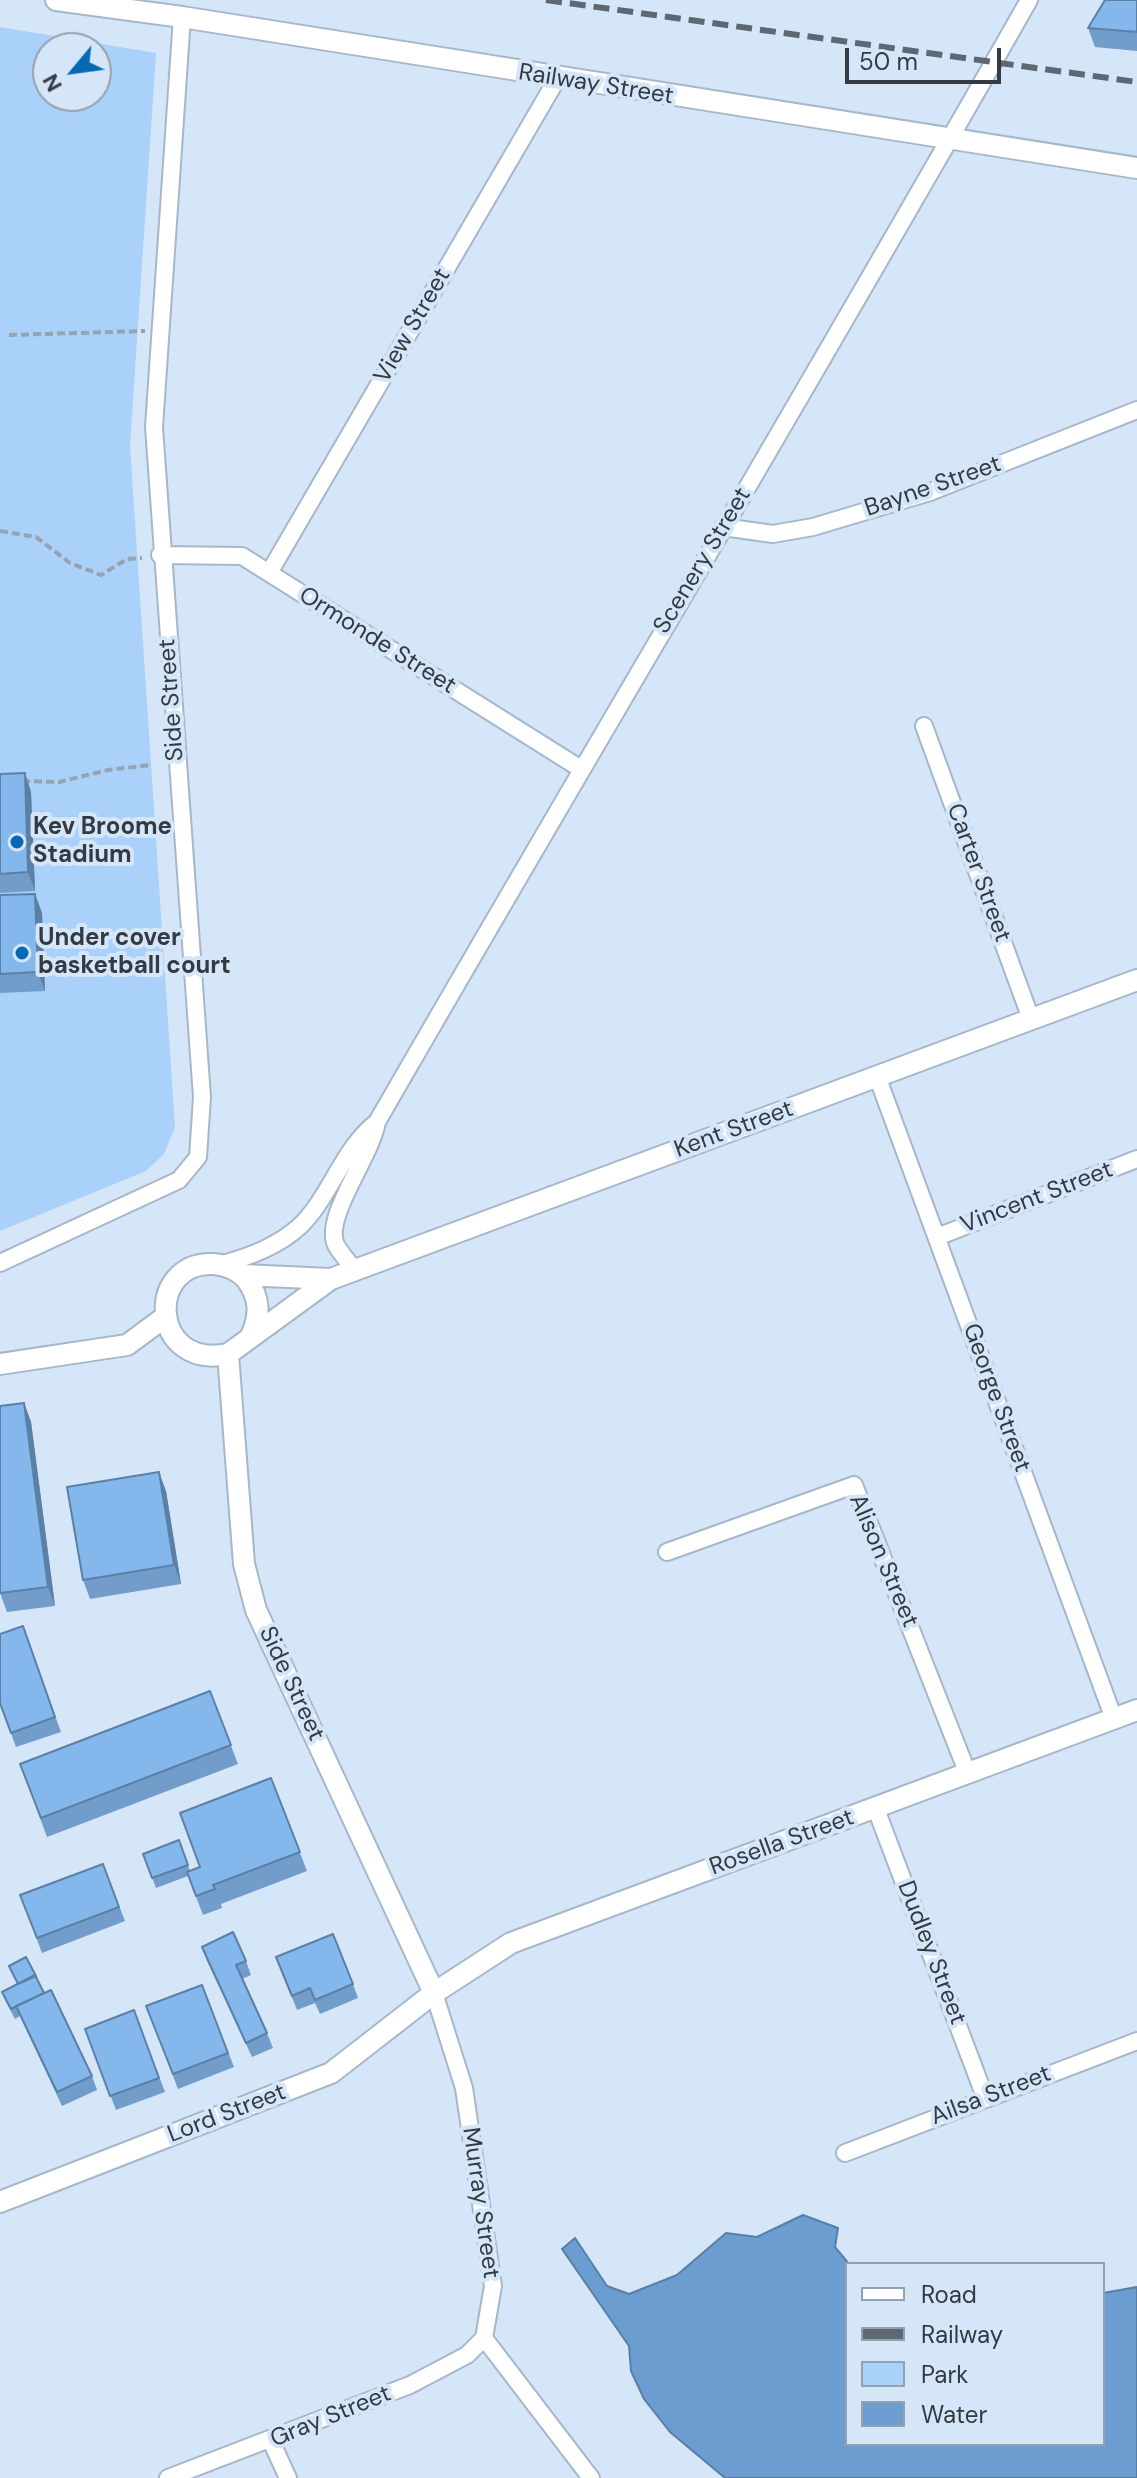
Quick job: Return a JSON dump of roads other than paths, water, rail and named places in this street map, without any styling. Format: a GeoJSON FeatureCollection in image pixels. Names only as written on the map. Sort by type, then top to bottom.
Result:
{"type":"FeatureCollection","features":[{"type":"Feature","properties":{"kind":"street","name":"Railway Street"},"geometry":{"type":"LineString","coordinates":[[56,0],[182,17],[557,79],[1137,168]]}},
{"type":"Feature","properties":{"kind":"street","name":"Scenery Street"},"geometry":{"type":"LineString","coordinates":[[355,1271],[335,1243],[333,1218],[373,1144],[377,1122],[952,140],[1029,0]]}},
{"type":"Feature","properties":{"kind":"street","name":"Side Street"},"geometry":{"type":"LineString","coordinates":[[0,1263],[179,1180],[198,1157],[202,1097],[160,555],[154,427],[182,17]]}},
{"type":"Feature","properties":{"kind":"street","name":"View Street"},"geometry":{"type":"LineString","coordinates":[[269,573],[557,79]]}},
{"type":"Feature","properties":{"kind":"street","name":"Bayne Street"},"geometry":{"type":"LineString","coordinates":[[723,527],[773,534],[813,527],[930,492],[1137,410]]}},
{"type":"Feature","properties":{"kind":"street","name":"Ormonde Street"},"geometry":{"type":"LineString","coordinates":[[160,555],[242,556],[581,769]]}},
{"type":"Feature","properties":{"kind":"street","name":"Carter Street"},"geometry":{"type":"LineString","coordinates":[[924,726],[1031,1019]]}},
{"type":"Feature","properties":{"kind":"street","name":"Kent Street"},"geometry":{"type":"LineString","coordinates":[[251,1336],[331,1279],[1137,980]]}},
{"type":"Feature","properties":{"kind":"street","name":"George Street"},"geometry":{"type":"LineString","coordinates":[[877,1076],[1114,1719]]}},
{"type":"Feature","properties":{"kind":"street","name":"Scenery Street"},"geometry":{"type":"LineString","coordinates":[[223,1264],[261,1253],[300,1225],[362,1134],[377,1122]]}},
{"type":"Feature","properties":{"kind":"street","name":"Vincent Street"},"geometry":{"type":"LineString","coordinates":[[937,1237],[1137,1159]]}},
{"type":"Feature","properties":{"kind":"street"},"geometry":{"type":"LineString","coordinates":[[205,1263],[223,1264],[243,1275],[258,1304],[258,1321],[251,1336],[228,1354],[212,1358],[181,1346],[170,1333],[165,1317],[166,1299],[174,1282],[187,1269],[205,1263]]}},
{"type":"Feature","properties":{"kind":"street","name":"Kent Street"},"geometry":{"type":"LineString","coordinates":[[243,1275],[331,1279]]}},
{"type":"Feature","properties":{"kind":"street"},"geometry":{"type":"LineString","coordinates":[[0,1364],[127,1345],[165,1317]]}},
{"type":"Feature","properties":{"kind":"street","name":"Side Street"},"geometry":{"type":"LineString","coordinates":[[228,1354],[244,1564],[256,1610],[434,1993]]}},
{"type":"Feature","properties":{"kind":"street","name":"Alison Street"},"geometry":{"type":"LineString","coordinates":[[667,1552],[854,1485],[968,1774]]}},
{"type":"Feature","properties":{"kind":"street","name":"Rosella Street"},"geometry":{"type":"LineString","coordinates":[[434,1993],[511,1943],[1137,1710]]}},
{"type":"Feature","properties":{"kind":"street","name":"Dudley Street"},"geometry":{"type":"LineString","coordinates":[[876,1809],[985,2097]]}},
{"type":"Feature","properties":{"kind":"street","name":"Lord Street"},"geometry":{"type":"LineString","coordinates":[[0,2202],[331,2073],[434,1993]]}},
{"type":"Feature","properties":{"kind":"street","name":"Murray Street"},"geometry":{"type":"LineString","coordinates":[[434,1993],[464,2088],[491,2271],[493,2286],[484,2338]]}},
{"type":"Feature","properties":{"kind":"street","name":"Ailsa Street"},"geometry":{"type":"LineString","coordinates":[[845,2153],[1137,2041]]}},
{"type":"Feature","properties":{"kind":"street"},"geometry":{"type":"LineString","coordinates":[[484,2338],[591,2478]]}},
{"type":"Feature","properties":{"kind":"street","name":"Gray Street"},"geometry":{"type":"LineString","coordinates":[[168,2478],[271,2441],[445,2369],[467,2355],[484,2338]]}},
{"type":"Feature","properties":{"kind":"street"},"geometry":{"type":"LineString","coordinates":[[271,2441],[288,2478]]}},
{"type":"Feature","properties":{"kind":"water"},"geometry":{"type":"Polygon","coordinates":[[[803,2215],[838,2228],[835,2247],[847,2262],[845,2446],[1105,2446],[1105,2293],[1137,2287],[1137,2478],[725,2478],[670,2432],[644,2399],[631,2371],[629,2346],[562,2249],[575,2238],[607,2286],[629,2294],[677,2275],[726,2233],[757,2237],[803,2215]]]}},
{"type":"Feature","properties":{"kind":"railway"},"geometry":{"type":"LineString","coordinates":[[546,0],[1137,82]]}},
{"type":"Feature","properties":{"kind":"place","name":"Kev Broome Stadium"},"geometry":{"type":"Point","coordinates":[17,842]}},
{"type":"Feature","properties":{"kind":"place","name":"Under cover basketball court"},"geometry":{"type":"Point","coordinates":[22,953]}}]}
